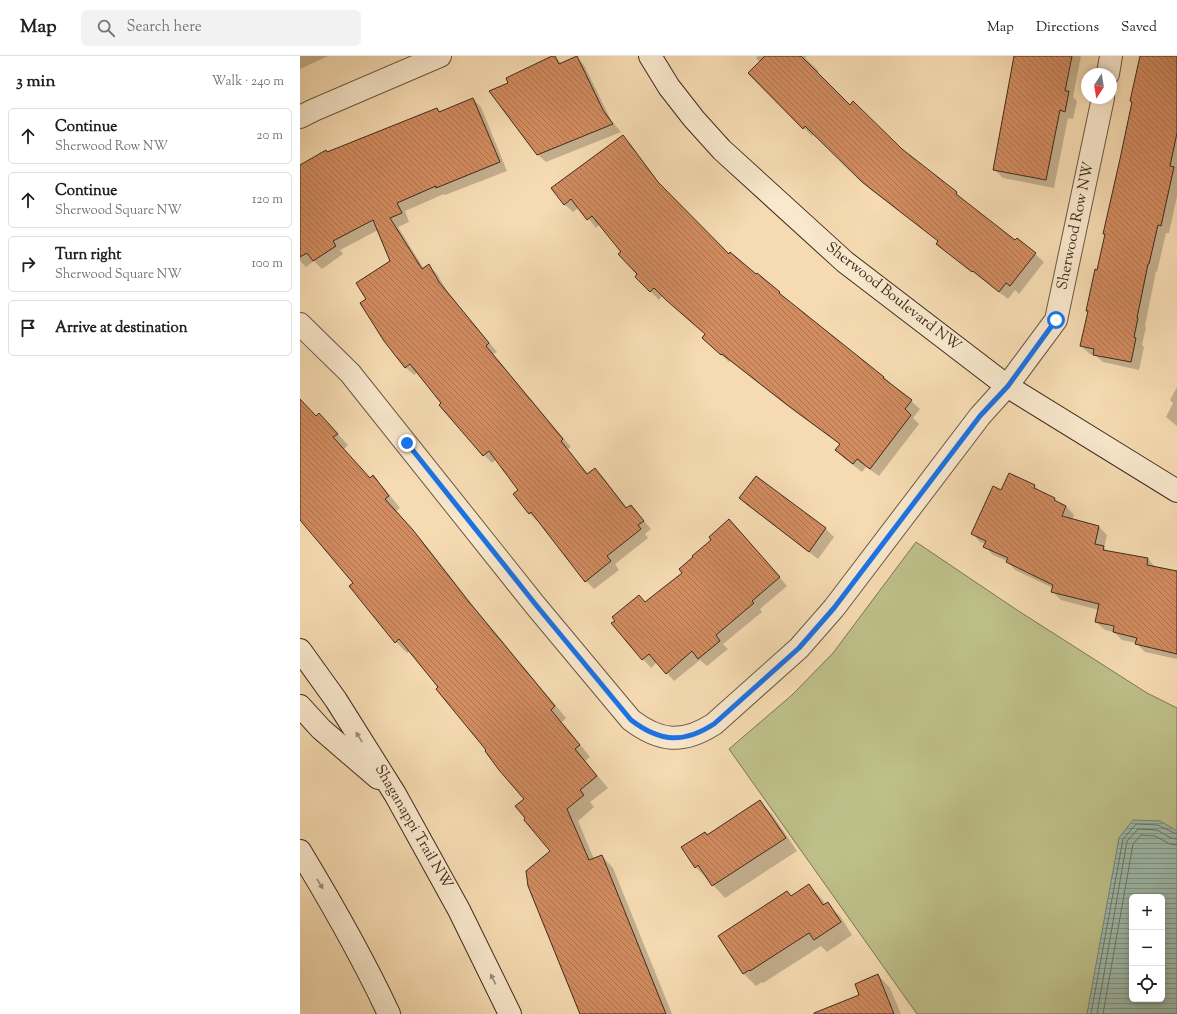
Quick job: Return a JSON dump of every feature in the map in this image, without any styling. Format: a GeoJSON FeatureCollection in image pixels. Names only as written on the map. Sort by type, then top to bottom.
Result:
{"type":"FeatureCollection","features":[{"type":"Feature","properties":{"kind":"street"},"geometry":{"type":"LineString","coordinates":[[300,117],[440,56]]}},
{"type":"Feature","properties":{"kind":"street","name":"Sherwood Boulevard NW"},"geometry":{"type":"LineString","coordinates":[[650,56],[669,87],[694,119],[722,150],[845,262],[1008,386],[1177,491]]}},
{"type":"Feature","properties":{"kind":"street"},"geometry":{"type":"LineString","coordinates":[[1109,68],[1111,56]]}},
{"type":"Feature","properties":{"kind":"street","name":"Sherwood Row NW"},"geometry":{"type":"LineString","coordinates":[[300,324],[350,373],[536,605],[631,720],[643,729],[658,735],[673,738],[688,736],[702,732],[714,724],[799,648],[834,608],[980,416],[1008,386],[1056,320],[1102,104]]}},
{"type":"Feature","properties":{"kind":"street","name":"Shaganappi Trail NW"},"geometry":{"type":"LineString","coordinates":[[300,650],[336,700],[395,794],[459,910],[510,1014]]}},
{"type":"Feature","properties":{"kind":"street"},"geometry":{"type":"LineString","coordinates":[[300,706],[321,730],[395,794]]}},
{"type":"Feature","properties":{"kind":"street"},"geometry":{"type":"LineString","coordinates":[[300,850],[334,906],[370,974],[389,1014]]}},
{"type":"Feature","properties":{"kind":"green space"},"geometry":{"type":"Polygon","coordinates":[[[916,542],[1017,610],[1147,693],[1177,708],[1177,1014],[917,1014],[729,749],[792,695],[833,653],[916,542]]]}},
{"type":"Feature","properties":{"kind":"water"},"geometry":{"type":"Polygon","coordinates":[[[1133,820],[1160,821],[1177,831],[1177,1014],[1087,1014],[1119,838],[1133,820]]]}},
{"type":"Feature","properties":{"kind":"building"},"geometry":{"type":"Polygon","coordinates":[[[552,56],[555,56],[559,64],[577,56],[603,110],[613,124],[537,155],[489,91],[508,83],[506,78],[552,56]]]}},
{"type":"Feature","properties":{"kind":"building"},"geometry":{"type":"Polygon","coordinates":[[[765,56],[801,56],[850,105],[853,101],[902,149],[1015,240],[1017,238],[1036,253],[1010,286],[1006,283],[999,292],[973,271],[972,272],[936,244],[938,241],[862,182],[805,126],[803,129],[748,73],[765,56]]]}},
{"type":"Feature","properties":{"kind":"building"},"geometry":{"type":"Polygon","coordinates":[[[1014,56],[1072,56],[1065,91],[1069,91],[1065,112],[1060,110],[1046,180],[993,170],[1014,56]]]}},
{"type":"Feature","properties":{"kind":"building"},"geometry":{"type":"Polygon","coordinates":[[[1140,56],[1177,56],[1177,133],[1170,166],[1174,167],[1161,226],[1158,225],[1148,264],[1137,318],[1134,337],[1136,338],[1131,362],[1093,355],[1094,349],[1080,346],[1095,269],[1097,270],[1105,234],[1103,234],[1132,102],[1130,101],[1140,56]]]}},
{"type":"Feature","properties":{"kind":"building"},"geometry":{"type":"Polygon","coordinates":[[[473,98],[500,162],[436,188],[436,186],[397,203],[402,213],[390,218],[422,269],[429,264],[439,282],[489,343],[486,346],[563,439],[561,441],[587,474],[595,468],[626,508],[631,505],[644,521],[638,525],[641,529],[607,556],[611,561],[585,582],[531,512],[529,514],[513,494],[518,490],[489,451],[483,456],[439,405],[441,403],[410,364],[405,368],[384,341],[360,303],[366,299],[356,283],[390,261],[373,220],[333,241],[336,246],[313,261],[307,253],[300,257],[300,165],[326,150],[327,152],[437,108],[439,112],[473,98]]]}},
{"type":"Feature","properties":{"kind":"building"},"geometry":{"type":"Polygon","coordinates":[[[623,135],[658,182],[729,254],[730,252],[756,274],[757,273],[780,292],[779,293],[912,400],[905,409],[911,415],[870,469],[857,459],[853,464],[835,450],[840,444],[722,354],[721,355],[702,338],[705,334],[654,288],[650,292],[635,277],[637,274],[618,254],[621,252],[592,216],[587,220],[571,199],[564,205],[551,188],[623,135]]]}},
{"type":"Feature","properties":{"kind":"building"},"geometry":{"type":"Polygon","coordinates":[[[300,399],[316,416],[319,413],[338,434],[333,437],[370,478],[373,475],[389,496],[385,499],[413,530],[469,602],[555,706],[551,710],[580,745],[575,749],[597,776],[580,790],[584,795],[567,809],[589,860],[602,855],[666,1014],[580,1014],[528,886],[526,871],[550,851],[524,820],[525,818],[515,806],[524,799],[499,770],[485,751],[486,750],[436,689],[438,687],[399,639],[395,643],[349,586],[353,583],[300,520],[300,399]]]}},
{"type":"Feature","properties":{"kind":"building"},"geometry":{"type":"Polygon","coordinates":[[[1009,473],[1035,485],[1034,488],[1055,498],[1054,500],[1066,506],[1062,516],[1099,526],[1095,544],[1104,546],[1103,550],[1148,558],[1147,565],[1177,571],[1177,654],[1135,644],[1137,638],[1113,632],[1114,626],[1095,622],[1099,604],[1051,592],[1053,585],[1006,562],[1008,558],[983,547],[986,541],[971,534],[993,486],[1001,490],[1009,473]]]}},
{"type":"Feature","properties":{"kind":"building"},"geometry":{"type":"Polygon","coordinates":[[[756,476],[826,528],[809,552],[739,498],[756,476]]]}},
{"type":"Feature","properties":{"kind":"building"},"geometry":{"type":"Polygon","coordinates":[[[729,519],[780,577],[752,601],[754,603],[716,635],[720,641],[698,659],[692,651],[666,674],[649,654],[642,660],[611,623],[615,621],[612,617],[639,595],[645,602],[682,573],[679,569],[711,540],[709,537],[729,519]]]}},
{"type":"Feature","properties":{"kind":"building"},"geometry":{"type":"Polygon","coordinates":[[[760,800],[786,838],[712,886],[698,865],[695,868],[681,847],[705,832],[707,835],[760,800]]]}},
{"type":"Feature","properties":{"kind":"building"},"geometry":{"type":"Polygon","coordinates":[[[809,884],[823,905],[828,902],[841,922],[814,940],[809,933],[743,974],[718,936],[787,891],[791,896],[809,884]]]}},
{"type":"Feature","properties":{"kind":"building"},"geometry":{"type":"Polygon","coordinates":[[[878,974],[894,1014],[814,1014],[859,995],[855,984],[878,974]]]}},
{"type":"Feature","properties":{"kind":"route"},"geometry":{"type":"LineString","coordinates":[[407,443],[536,605],[631,720],[643,729],[658,735],[673,738],[688,736],[702,732],[714,724],[799,648],[834,608],[980,416],[1008,386],[1056,320]]}}]}
